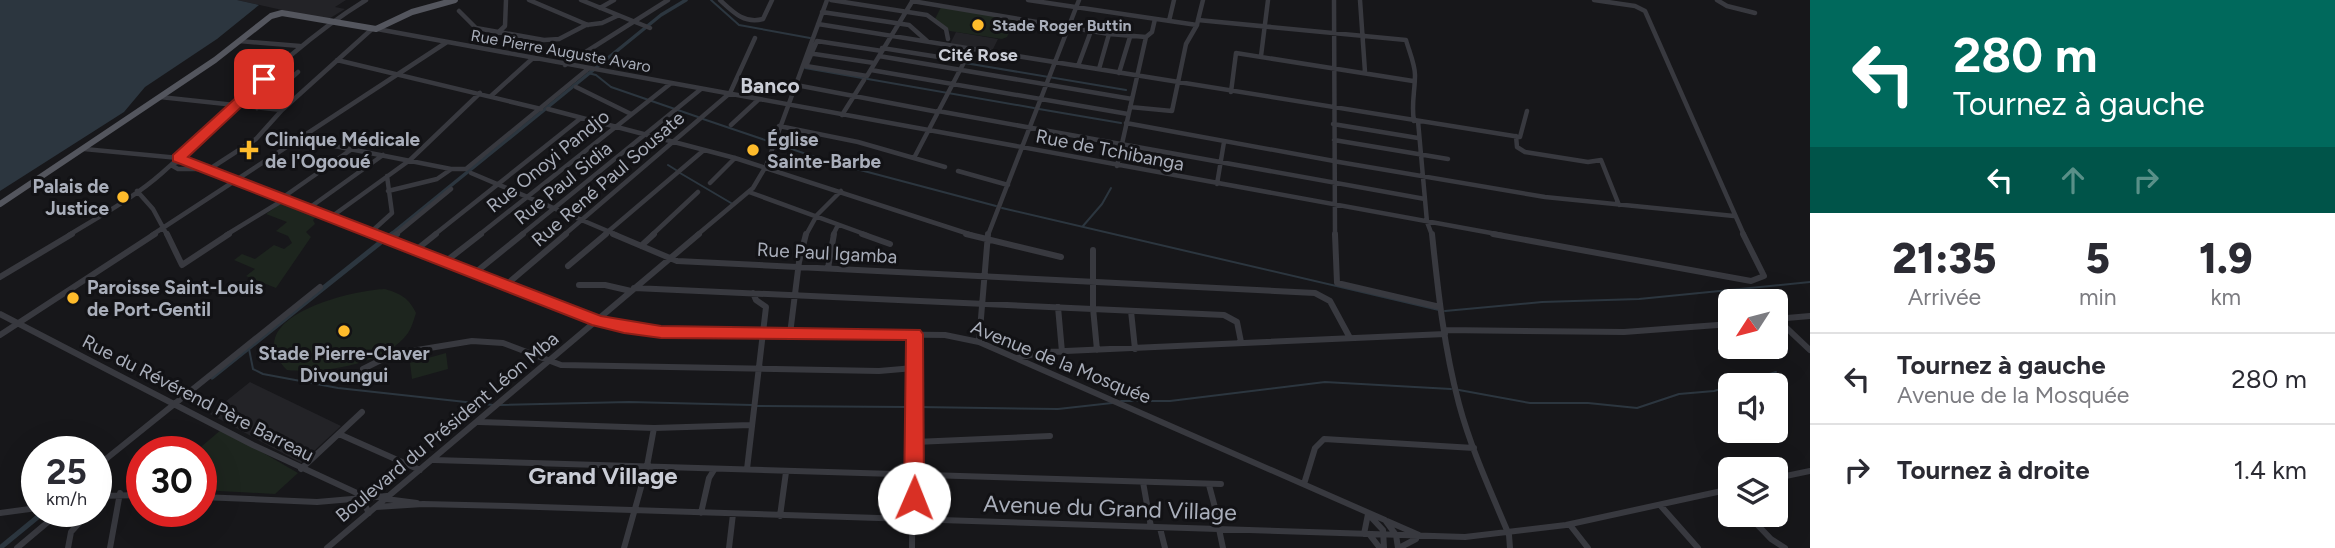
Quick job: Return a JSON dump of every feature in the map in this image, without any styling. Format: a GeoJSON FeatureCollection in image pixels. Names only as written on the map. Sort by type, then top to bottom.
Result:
{"type":"FeatureCollection","features":[{"type":"Feature","properties":{"kind":"main road"},"geometry":{"type":"LineString","coordinates":[[371,29],[455,0]]}},
{"type":"Feature","properties":{"kind":"main road","name":"Rue Pierre Auguste Avaro"},"geometry":{"type":"LineString","coordinates":[[239,41],[271,16],[282,13],[371,29]]}},
{"type":"Feature","properties":{"kind":"main road"},"geometry":{"type":"LineString","coordinates":[[371,29],[388,21]]}},
{"type":"Feature","properties":{"kind":"main road"},"geometry":{"type":"LineString","coordinates":[[0,204],[85,149],[239,41]]}},
{"type":"Feature","properties":{"kind":"street"},"geometry":{"type":"LineString","coordinates":[[0,277],[160,175],[300,46],[330,22],[366,0]]}},
{"type":"Feature","properties":{"kind":"street"},"geometry":{"type":"LineString","coordinates":[[487,43],[505,26],[506,0]]}},
{"type":"Feature","properties":{"kind":"street"},"geometry":{"type":"LineString","coordinates":[[529,0],[588,25]]}},
{"type":"Feature","properties":{"kind":"street"},"geometry":{"type":"LineString","coordinates":[[581,0],[647,27]]}},
{"type":"Feature","properties":{"kind":"street"},"geometry":{"type":"LineString","coordinates":[[600,8],[614,0]]}},
{"type":"Feature","properties":{"kind":"street"},"geometry":{"type":"LineString","coordinates":[[565,65],[668,0]]}},
{"type":"Feature","properties":{"kind":"street"},"geometry":{"type":"LineString","coordinates":[[720,0],[740,19],[758,21],[763,19],[772,0]]}},
{"type":"Feature","properties":{"kind":"street"},"geometry":{"type":"LineString","coordinates":[[829,0],[932,18],[948,31],[948,39]]}},
{"type":"Feature","properties":{"kind":"street","name":"Boulevard du Président Léon Mba"},"geometry":{"type":"LineString","coordinates":[[328,548],[749,192],[759,181],[766,166],[779,126],[809,54],[822,12],[829,0]]}},
{"type":"Feature","properties":{"kind":"street"},"geometry":{"type":"LineString","coordinates":[[850,3],[865,0]]}},
{"type":"Feature","properties":{"kind":"street"},"geometry":{"type":"LineString","coordinates":[[939,6],[942,0]]}},
{"type":"Feature","properties":{"kind":"street"},"geometry":{"type":"LineString","coordinates":[[1028,0],[1169,21],[1406,40],[1415,74],[1413,81],[1416,121],[1427,222],[1431,228],[1440,310],[1459,406],[1509,535],[1510,548]]}},
{"type":"Feature","properties":{"kind":"street"},"geometry":{"type":"LineString","coordinates":[[979,342],[986,240],[1079,0]]}},
{"type":"Feature","properties":{"kind":"street"},"geometry":{"type":"LineString","coordinates":[[1169,21],[1174,0]]}},
{"type":"Feature","properties":{"kind":"street"},"geometry":{"type":"LineString","coordinates":[[1130,107],[1170,113],[1186,44],[1198,23],[1203,0]]}},
{"type":"Feature","properties":{"kind":"street"},"geometry":{"type":"LineString","coordinates":[[1261,56],[1268,0]]}},
{"type":"Feature","properties":{"kind":"street"},"geometry":{"type":"LineString","coordinates":[[1334,0],[1333,124],[1337,282],[1440,310]]}},
{"type":"Feature","properties":{"kind":"street"},"geometry":{"type":"LineString","coordinates":[[1360,0],[1365,72]]}},
{"type":"Feature","properties":{"kind":"street"},"geometry":{"type":"LineString","coordinates":[[1427,222],[1751,281],[1764,276],[1734,216],[1645,11],[1635,6],[1594,0]]}},
{"type":"Feature","properties":{"kind":"street"},"geometry":{"type":"LineString","coordinates":[[1717,0],[1727,6],[1755,13]]}},
{"type":"Feature","properties":{"kind":"street"},"geometry":{"type":"LineString","coordinates":[[963,62],[882,51],[819,40],[815,42],[806,65],[863,76],[871,70],[874,63],[882,51],[891,35],[906,12],[912,1],[1109,34],[1146,37]]}},
{"type":"Feature","properties":{"kind":"street"},"geometry":{"type":"LineString","coordinates":[[459,10],[472,27],[550,40],[617,16]]}},
{"type":"Feature","properties":{"kind":"street"},"geometry":{"type":"LineString","coordinates":[[822,12],[911,26],[927,41]]}},
{"type":"Feature","properties":{"kind":"street"},"geometry":{"type":"LineString","coordinates":[[1117,166],[1146,37],[1152,32],[1155,19]]}},
{"type":"Feature","properties":{"kind":"street"},"geometry":{"type":"LineString","coordinates":[[818,24],[1520,137],[1527,111]]}},
{"type":"Feature","properties":{"kind":"street"},"geometry":{"type":"LineString","coordinates":[[160,175],[178,169],[208,169],[256,139],[282,110],[371,29]]}},
{"type":"Feature","properties":{"kind":"street","name":"Rue Pierre Auguste Avaro"},"geometry":{"type":"LineString","coordinates":[[371,29],[788,105]]}},
{"type":"Feature","properties":{"kind":"street"},"geometry":{"type":"LineString","coordinates":[[1078,66],[1091,31]]}},
{"type":"Feature","properties":{"kind":"street"},"geometry":{"type":"LineString","coordinates":[[1099,69],[1109,34]]}},
{"type":"Feature","properties":{"kind":"street"},"geometry":{"type":"LineString","coordinates":[[813,37],[882,51],[958,71],[1132,99]]}},
{"type":"Feature","properties":{"kind":"street"},"geometry":{"type":"LineString","coordinates":[[1119,73],[1130,37]]}},
{"type":"Feature","properties":{"kind":"street"},"geometry":{"type":"LineString","coordinates":[[729,94],[755,38]]}},
{"type":"Feature","properties":{"kind":"street"},"geometry":{"type":"LineString","coordinates":[[239,41],[300,46]]}},
{"type":"Feature","properties":{"kind":"street"},"geometry":{"type":"LineString","coordinates":[[0,335],[447,42]]}},
{"type":"Feature","properties":{"kind":"street"},"geometry":{"type":"LineString","coordinates":[[914,158],[971,49]]}},
{"type":"Feature","properties":{"kind":"street"},"geometry":{"type":"LineString","coordinates":[[1231,92],[1236,53],[1413,81]]}},
{"type":"Feature","properties":{"kind":"street"},"geometry":{"type":"LineString","coordinates":[[809,54],[874,63]]}},
{"type":"Feature","properties":{"kind":"street"},"geometry":{"type":"LineString","coordinates":[[491,96],[534,58]]}},
{"type":"Feature","properties":{"kind":"street"},"geometry":{"type":"LineString","coordinates":[[337,60],[541,109]]}},
{"type":"Feature","properties":{"kind":"street"},"geometry":{"type":"LineString","coordinates":[[299,139],[451,169],[471,167],[589,69]]}},
{"type":"Feature","properties":{"kind":"street"},"geometry":{"type":"LineString","coordinates":[[871,70],[1128,114]]}},
{"type":"Feature","properties":{"kind":"street"},"geometry":{"type":"LineString","coordinates":[[257,108],[298,72]]}},
{"type":"Feature","properties":{"kind":"street"},"geometry":{"type":"LineString","coordinates":[[842,115],[864,80]]}},
{"type":"Feature","properties":{"kind":"street","name":"Rue Onoyi Pandjo"},"geometry":{"type":"LineString","coordinates":[[445,262],[613,126],[670,84]]}},
{"type":"Feature","properties":{"kind":"street"},"geometry":{"type":"LineString","coordinates":[[796,85],[1425,199]]}},
{"type":"Feature","properties":{"kind":"street"},"geometry":{"type":"LineString","coordinates":[[576,87],[631,114]]}},
{"type":"Feature","properties":{"kind":"street","name":"Rue Paul Sidia"},"geometry":{"type":"LineString","coordinates":[[476,272],[701,89]]}},
{"type":"Feature","properties":{"kind":"street"},"geometry":{"type":"LineString","coordinates":[[331,217],[410,160],[480,93]]}},
{"type":"Feature","properties":{"kind":"street","name":"Rue René Paul Sousate"},"geometry":{"type":"LineString","coordinates":[[506,285],[729,94]]}},
{"type":"Feature","properties":{"kind":"street"},"geometry":{"type":"LineString","coordinates":[[160,97],[282,110]]}},
{"type":"Feature","properties":{"kind":"street"},"geometry":{"type":"LineString","coordinates":[[731,125],[758,100]]}},
{"type":"Feature","properties":{"kind":"street","name":"Rue de Tchibanga"},"geometry":{"type":"LineString","coordinates":[[788,105],[1010,146],[1019,151],[1427,222]]}},
{"type":"Feature","properties":{"kind":"street"},"geometry":{"type":"LineString","coordinates":[[548,109],[766,166],[986,240],[1061,257]]}},
{"type":"Feature","properties":{"kind":"street"},"geometry":{"type":"LineString","coordinates":[[415,250],[581,118]]}},
{"type":"Feature","properties":{"kind":"street"},"geometry":{"type":"LineString","coordinates":[[1126,123],[1545,197],[1734,216]]}},
{"type":"Feature","properties":{"kind":"street"},"geometry":{"type":"LineString","coordinates":[[1333,124],[1418,138]]}},
{"type":"Feature","properties":{"kind":"street"},"geometry":{"type":"LineString","coordinates":[[779,126],[858,142],[945,167]]}},
{"type":"Feature","properties":{"kind":"street"},"geometry":{"type":"LineString","coordinates":[[1516,136],[1517,147],[1525,152],[1588,162],[1601,160],[1619,205]]}},
{"type":"Feature","properties":{"kind":"street"},"geometry":{"type":"LineString","coordinates":[[1334,140],[1448,159]]}},
{"type":"Feature","properties":{"kind":"street"},"geometry":{"type":"LineString","coordinates":[[1217,184],[1224,142]]}},
{"type":"Feature","properties":{"kind":"street"},"geometry":{"type":"LineString","coordinates":[[85,149],[175,161]]}},
{"type":"Feature","properties":{"kind":"street"},"geometry":{"type":"LineString","coordinates":[[137,191],[148,200],[166,227],[181,265],[184,265],[352,149]]}},
{"type":"Feature","properties":{"kind":"street"},"geometry":{"type":"LineString","coordinates":[[568,266],[704,149]]}},
{"type":"Feature","properties":{"kind":"street"},"geometry":{"type":"LineString","coordinates":[[309,208],[384,155]]}},
{"type":"Feature","properties":{"kind":"street"},"geometry":{"type":"LineString","coordinates":[[710,183],[735,158]]}},
{"type":"Feature","properties":{"kind":"street"},"geometry":{"type":"LineString","coordinates":[[175,161],[178,169]]}},
{"type":"Feature","properties":{"kind":"street","name":"Avenue de la Mosquée"},"geometry":{"type":"LineString","coordinates":[[175,161],[185,161],[208,169],[598,321],[650,331],[945,335],[979,342],[1361,509]]}},
{"type":"Feature","properties":{"kind":"street"},"geometry":{"type":"LineString","coordinates":[[388,191],[437,179],[451,169]]}},
{"type":"Feature","properties":{"kind":"street"},"geometry":{"type":"LineString","coordinates":[[958,171],[1008,184]]}},
{"type":"Feature","properties":{"kind":"street"},"geometry":{"type":"LineString","coordinates":[[471,173],[668,259]]}},
{"type":"Feature","properties":{"kind":"street"},"geometry":{"type":"LineString","coordinates":[[371,232],[391,216],[393,210],[387,176]]}},
{"type":"Feature","properties":{"kind":"street"},"geometry":{"type":"LineString","coordinates":[[387,239],[451,188]]}},
{"type":"Feature","properties":{"kind":"street"},"geometry":{"type":"LineString","coordinates":[[790,334],[798,267],[806,233],[816,216],[841,191]]}},
{"type":"Feature","properties":{"kind":"street"},"geometry":{"type":"LineString","coordinates":[[641,246],[698,192]]}},
{"type":"Feature","properties":{"kind":"street"},"geometry":{"type":"LineString","coordinates":[[749,192],[890,244]]}},
{"type":"Feature","properties":{"kind":"street"},"geometry":{"type":"LineString","coordinates":[[828,268],[832,237],[838,225]]}},
{"type":"Feature","properties":{"kind":"street"},"geometry":{"type":"LineString","coordinates":[[1093,250],[1093,309],[1097,350]]}},
{"type":"Feature","properties":{"kind":"street","name":"Rue Paul Igamba"},"geometry":{"type":"LineString","coordinates":[[668,259],[1315,293],[1329,301],[1350,338]]}},
{"type":"Feature","properties":{"kind":"street"},"geometry":{"type":"LineString","coordinates":[[579,285],[1230,317],[1237,322],[1241,342]]}},
{"type":"Feature","properties":{"kind":"street"},"geometry":{"type":"LineString","coordinates":[[112,455],[320,287]]}},
{"type":"Feature","properties":{"kind":"street"},"geometry":{"type":"LineString","coordinates":[[747,469],[766,307],[756,300],[753,293]]}},
{"type":"Feature","properties":{"kind":"street"},"geometry":{"type":"LineString","coordinates":[[1058,307],[1062,352]]}},
{"type":"Feature","properties":{"kind":"street"},"geometry":{"type":"LineString","coordinates":[[1131,311],[1135,349]]}},
{"type":"Feature","properties":{"kind":"street","name":"Rue du Révérend Père Barreau"},"geometry":{"type":"LineString","coordinates":[[0,314],[301,469],[359,494],[361,501]]}},
{"type":"Feature","properties":{"kind":"street"},"geometry":{"type":"LineString","coordinates":[[1788,318],[1810,316]]}},
{"type":"Feature","properties":{"kind":"street"},"geometry":{"type":"LineString","coordinates":[[1017,358],[1029,354],[1445,332],[1633,332],[1718,326]]}},
{"type":"Feature","properties":{"kind":"street"},"geometry":{"type":"LineString","coordinates":[[1788,329],[1810,350]]}},
{"type":"Feature","properties":{"kind":"street"},"geometry":{"type":"LineString","coordinates":[[912,548],[915,476],[914,334]]}},
{"type":"Feature","properties":{"kind":"street"},"geometry":{"type":"LineString","coordinates":[[363,369],[393,354],[472,341],[503,343],[561,365],[758,367],[879,372],[914,368]]}},
{"type":"Feature","properties":{"kind":"street"},"geometry":{"type":"LineString","coordinates":[[301,469],[362,412]]}},
{"type":"Feature","properties":{"kind":"street"},"geometry":{"type":"LineString","coordinates":[[479,422],[654,428],[751,425]]}},
{"type":"Feature","properties":{"kind":"street"},"geometry":{"type":"LineString","coordinates":[[624,548],[647,466],[654,428]]}},
{"type":"Feature","properties":{"kind":"street"},"geometry":{"type":"LineString","coordinates":[[339,434],[421,470]]}},
{"type":"Feature","properties":{"kind":"street"},"geometry":{"type":"LineString","coordinates":[[915,442],[1050,436]]}},
{"type":"Feature","properties":{"kind":"street"},"geometry":{"type":"LineString","coordinates":[[1304,484],[1315,448],[1324,439],[1474,448]]}},
{"type":"Feature","properties":{"kind":"street"},"geometry":{"type":"LineString","coordinates":[[434,460],[1221,484]]}},
{"type":"Feature","properties":{"kind":"street"},"geometry":{"type":"LineString","coordinates":[[701,513],[709,478],[714,470]]}},
{"type":"Feature","properties":{"kind":"street"},"geometry":{"type":"LineString","coordinates":[[1788,476],[1810,471]]}},
{"type":"Feature","properties":{"kind":"street"},"geometry":{"type":"LineString","coordinates":[[780,516],[786,472]]}},
{"type":"Feature","properties":{"kind":"street"},"geometry":{"type":"LineString","coordinates":[[1143,482],[1151,527]]}},
{"type":"Feature","properties":{"kind":"street"},"geometry":{"type":"LineString","coordinates":[[1209,485],[1217,515]]}},
{"type":"Feature","properties":{"kind":"street"},"geometry":{"type":"LineString","coordinates":[[401,486],[408,501]]}},
{"type":"Feature","properties":{"kind":"street"},"geometry":{"type":"LineString","coordinates":[[110,548],[120,493]]}},
{"type":"Feature","properties":{"kind":"street","name":"Avenue du Grand Village"},"geometry":{"type":"LineString","coordinates":[[376,508],[423,504],[1465,537],[1509,535],[1570,526],[1718,493]]}},
{"type":"Feature","properties":{"kind":"street"},"geometry":{"type":"LineString","coordinates":[[112,494],[126,494]]}},
{"type":"Feature","properties":{"kind":"street"},"geometry":{"type":"LineString","coordinates":[[217,498],[311,502],[361,501],[388,497],[423,504]]}},
{"type":"Feature","properties":{"kind":"street"},"geometry":{"type":"LineString","coordinates":[[361,501],[369,513]]}},
{"type":"Feature","properties":{"kind":"street"},"geometry":{"type":"LineString","coordinates":[[1660,505],[1698,548]]}},
{"type":"Feature","properties":{"kind":"street"},"geometry":{"type":"LineString","coordinates":[[1361,509],[1380,525],[1385,534],[1382,548]]}},
{"type":"Feature","properties":{"kind":"street"},"geometry":{"type":"LineString","coordinates":[[1361,509],[1422,537]]}},
{"type":"Feature","properties":{"kind":"street"},"geometry":{"type":"LineString","coordinates":[[0,513],[21,510]]}},
{"type":"Feature","properties":{"kind":"street"},"geometry":{"type":"LineString","coordinates":[[729,548],[733,514]]}},
{"type":"Feature","properties":{"kind":"street"},"geometry":{"type":"LineString","coordinates":[[1368,514],[1367,534],[1382,548]]}},
{"type":"Feature","properties":{"kind":"street"},"geometry":{"type":"LineString","coordinates":[[1385,520],[1396,535],[1398,548],[1422,537]]}},
{"type":"Feature","properties":{"kind":"street"},"geometry":{"type":"LineString","coordinates":[[1570,526],[1588,548]]}},
{"type":"Feature","properties":{"kind":"street"},"geometry":{"type":"LineString","coordinates":[[17,548],[42,527]]}},
{"type":"Feature","properties":{"kind":"street"},"geometry":{"type":"LineString","coordinates":[[68,548],[71,532],[76,527]]}},
{"type":"Feature","properties":{"kind":"street"},"geometry":{"type":"LineString","coordinates":[[1759,527],[1785,548]]}},
{"type":"Feature","properties":{"kind":"street"},"geometry":{"type":"LineString","coordinates":[[1160,528],[1165,548]]}},
{"type":"Feature","properties":{"kind":"street"},"geometry":{"type":"LineString","coordinates":[[1219,529],[1223,548]]}},
{"type":"Feature","properties":{"kind":"shaded area"},"geometry":{"type":"Polygon","coordinates":[[[0,0],[237,0],[259,5],[217,39],[145,87],[124,112],[0,191],[0,0]]]}},
{"type":"Feature","properties":{"kind":"shaded area"},"geometry":{"type":"Polygon","coordinates":[[[237,0],[346,0],[335,7],[345,9],[327,20],[237,0]]]}},
{"type":"Feature","properties":{"kind":"shaded area","name":"Stade Roger Buttin"},"geometry":{"type":"Polygon","coordinates":[[[941,7],[1016,19],[1007,37],[1002,39],[950,31],[935,19],[941,7]]]}},
{"type":"Feature","properties":{"kind":"shaded area"},"geometry":{"type":"Polygon","coordinates":[[[956,32],[998,39],[992,51],[950,44],[956,32]]]}},
{"type":"Feature","properties":{"kind":"shaded area"},"geometry":{"type":"Polygon","coordinates":[[[283,202],[317,216],[313,220],[315,224],[306,232],[311,237],[276,288],[246,276],[255,269],[234,260],[242,254],[255,259],[274,245],[284,249],[292,243],[288,236],[276,231],[287,222],[266,214],[283,202]]]}},
{"type":"Feature","properties":{"kind":"shaded area","name":"Stade Pierre-Claver Divoungui"},"geometry":{"type":"Polygon","coordinates":[[[385,289],[404,297],[416,313],[409,331],[398,344],[369,360],[352,365],[317,370],[287,370],[275,352],[276,336],[287,322],[304,310],[326,301],[385,289]]]}},
{"type":"Feature","properties":{"kind":"shaded area"},"geometry":{"type":"Polygon","coordinates":[[[446,353],[448,369],[412,379],[410,363],[446,353]]]}},
{"type":"Feature","properties":{"kind":"shaded area"},"geometry":{"type":"Polygon","coordinates":[[[250,382],[341,426],[301,463],[210,414],[250,382]]]}},
{"type":"Feature","properties":{"kind":"shaded area"},"geometry":{"type":"Polygon","coordinates":[[[222,429],[298,473],[275,494],[217,491],[217,436],[214,436],[222,429]]]}},
{"type":"Feature","properties":{"kind":"waterway"},"geometry":{"type":"LineString","coordinates":[[390,235],[661,15],[686,0]]}},
{"type":"Feature","properties":{"kind":"waterway"},"geometry":{"type":"LineString","coordinates":[[711,0],[739,25],[810,38]]}},
{"type":"Feature","properties":{"kind":"waterway"},"geometry":{"type":"LineString","coordinates":[[965,63],[1126,90]]}},
{"type":"Feature","properties":{"kind":"waterway"},"geometry":{"type":"LineString","coordinates":[[805,68],[1034,108]]}},
{"type":"Feature","properties":{"kind":"waterway"},"geometry":{"type":"LineString","coordinates":[[588,73],[596,75],[611,87],[698,117]]}},
{"type":"Feature","properties":{"kind":"waterway"},"geometry":{"type":"LineString","coordinates":[[1039,109],[1121,123]]}},
{"type":"Feature","properties":{"kind":"waterway"},"geometry":{"type":"LineString","coordinates":[[703,119],[830,162],[996,206]]}},
{"type":"Feature","properties":{"kind":"waterway"},"geometry":{"type":"LineString","coordinates":[[668,165],[676,170]]}},
{"type":"Feature","properties":{"kind":"waterway"},"geometry":{"type":"LineString","coordinates":[[680,173],[731,203]]}},
{"type":"Feature","properties":{"kind":"waterway"},"geometry":{"type":"LineString","coordinates":[[1083,226],[1102,204],[1111,188]]}},
{"type":"Feature","properties":{"kind":"waterway"},"geometry":{"type":"LineString","coordinates":[[1002,208],[1439,310]]}},
{"type":"Feature","properties":{"kind":"waterway"},"geometry":{"type":"LineString","coordinates":[[212,377],[381,242]]}},
{"type":"Feature","properties":{"kind":"waterway"},"geometry":{"type":"LineString","coordinates":[[1445,311],[1542,302],[1639,299],[1810,282]]}},
{"type":"Feature","properties":{"kind":"waterway"},"geometry":{"type":"LineString","coordinates":[[249,349],[253,369],[263,374],[338,388],[493,405]]}},
{"type":"Feature","properties":{"kind":"waterway"},"geometry":{"type":"LineString","coordinates":[[1459,390],[1530,403],[1588,403],[1637,408],[1679,394],[1714,391],[1776,372]]}},
{"type":"Feature","properties":{"kind":"waterway"},"geometry":{"type":"LineString","coordinates":[[1121,401],[1170,401],[1325,382],[1451,389]]}},
{"type":"Feature","properties":{"kind":"waterway"},"geometry":{"type":"LineString","coordinates":[[499,405],[629,402],[752,405]]}},
{"type":"Feature","properties":{"kind":"waterway"},"geometry":{"type":"LineString","coordinates":[[919,407],[1058,409],[1112,403]]}},
{"type":"Feature","properties":{"kind":"waterway"},"geometry":{"type":"LineString","coordinates":[[757,406],[909,407]]}},
{"type":"Feature","properties":{"kind":"waterway"},"geometry":{"type":"LineString","coordinates":[[0,548],[26,527]]}},
{"type":"Feature","properties":{"kind":"place","name":"Stade Roger Buttin"},"geometry":{"type":"Point","coordinates":[978,25]}},
{"type":"Feature","properties":{"kind":"place","name":"Clinique Médicale de l'Ogooué"},"geometry":{"type":"Point","coordinates":[249,150]}},
{"type":"Feature","properties":{"kind":"place","name":"Église Sainte-Barbe"},"geometry":{"type":"Point","coordinates":[753,150]}},
{"type":"Feature","properties":{"kind":"place","name":"Palais de Justice"},"geometry":{"type":"Point","coordinates":[123,197]}},
{"type":"Feature","properties":{"kind":"place","name":"Paroisse Saint-Louis de Port-Gentil"},"geometry":{"type":"Point","coordinates":[73,298]}},
{"type":"Feature","properties":{"kind":"place","name":"Stade Pierre-Claver Divoungui"},"geometry":{"type":"Point","coordinates":[344,331]}},
{"type":"Feature","properties":{"kind":"district","name":"Cité Rose"},"geometry":{"type":"Point","coordinates":[978,55]}},
{"type":"Feature","properties":{"kind":"district","name":"Banco"},"geometry":{"type":"Point","coordinates":[770,85]}},
{"type":"Feature","properties":{"kind":"district","name":"Grand Village"},"geometry":{"type":"Point","coordinates":[603,475]}},
{"type":"Feature","properties":{"kind":"route"},"geometry":{"type":"LineString","coordinates":[[264,79],[178,158],[184,158],[185,161],[598,321],[661,332],[914,334],[914,498]]}}]}
